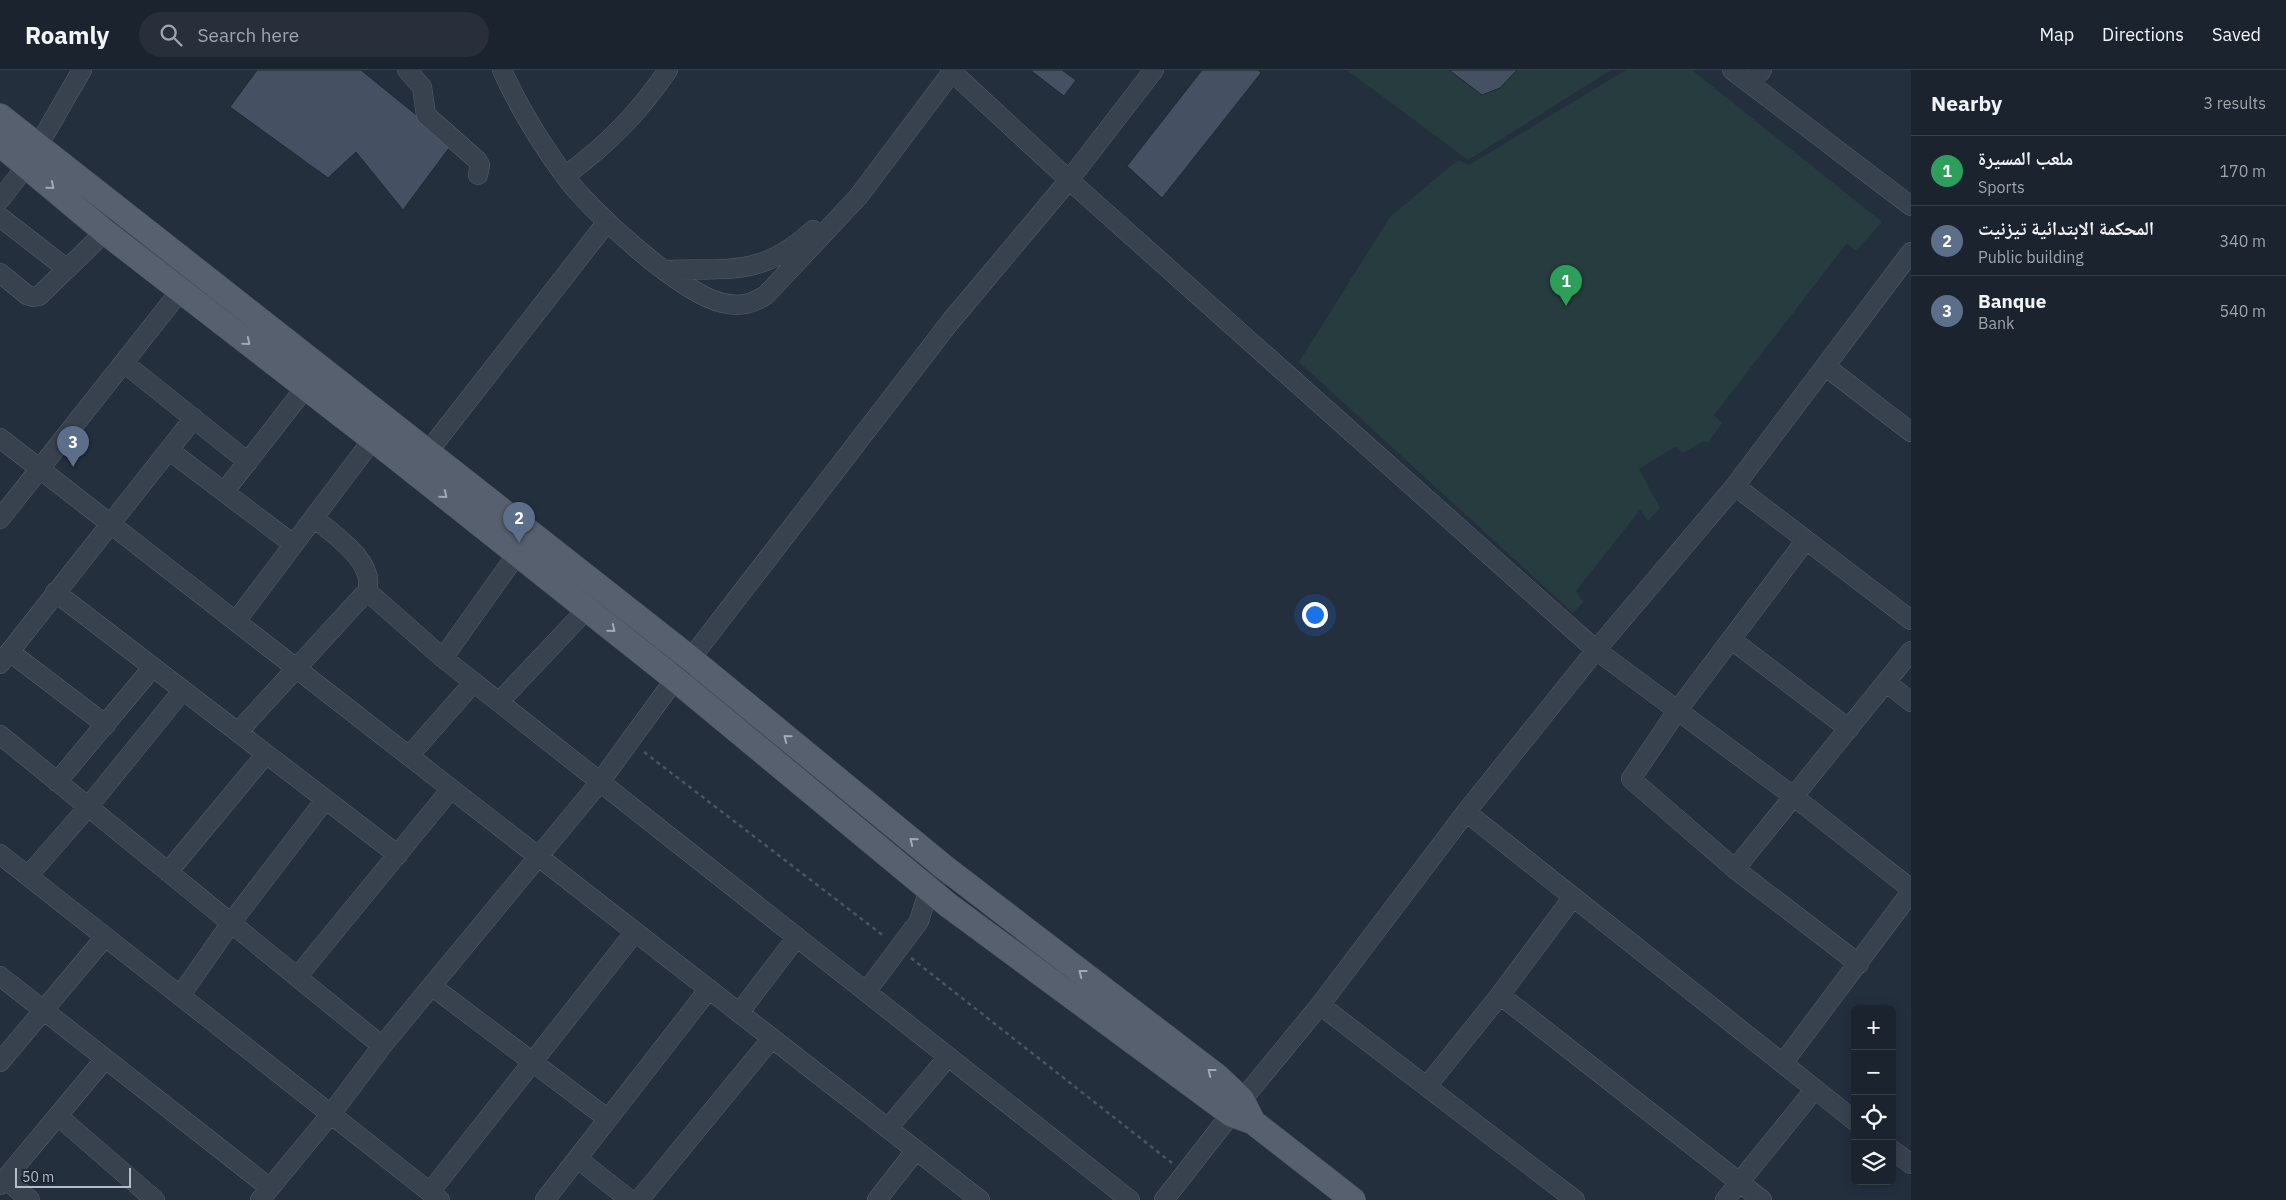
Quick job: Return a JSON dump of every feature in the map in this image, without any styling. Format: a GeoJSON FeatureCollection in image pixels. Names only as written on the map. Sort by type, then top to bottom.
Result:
{"type":"FeatureCollection","features":[{"type":"Feature","properties":{"kind":"main road"},"geometry":{"type":"LineString","coordinates":[[0,116],[32,156],[105,232],[181,290],[224,308],[421,462],[691,659],[944,867],[1218,1077],[1242,1112]]}},
{"type":"Feature","properties":{"kind":"main road"},"geometry":{"type":"LineString","coordinates":[[0,144],[32,156],[169,250],[224,308],[305,388],[372,439],[421,462],[518,554],[675,679],[948,905],[1242,1112],[1353,1200]]}},
{"type":"Feature","properties":{"kind":"main road"},"geometry":{"type":"LineString","coordinates":[[155,270],[169,250]]}},
{"type":"Feature","properties":{"kind":"street"},"geometry":{"type":"LineString","coordinates":[[0,200],[32,156],[82,70]]}},
{"type":"Feature","properties":{"kind":"street"},"geometry":{"type":"LineString","coordinates":[[408,70],[422,87],[426,115],[477,160],[480,165],[478,175]]}},
{"type":"Feature","properties":{"kind":"street"},"geometry":{"type":"LineString","coordinates":[[502,70],[525,113],[565,176],[606,222],[689,288],[721,303],[738,305],[752,303],[766,295],[788,262],[858,197],[951,71],[1069,180],[1596,650],[1793,796],[1911,890],[1859,964],[1783,1063]]}},
{"type":"Feature","properties":{"kind":"street"},"geometry":{"type":"LineString","coordinates":[[565,176],[605,146],[623,128],[644,104],[668,70]]}},
{"type":"Feature","properties":{"kind":"street"},"geometry":{"type":"LineString","coordinates":[[0,976],[105,1059],[265,1194],[331,1114],[382,1046],[600,782],[675,679],[944,330],[1069,180],[1154,70]]}},
{"type":"Feature","properties":{"kind":"street"},"geometry":{"type":"LineString","coordinates":[[1732,70],[1911,206]]}},
{"type":"Feature","properties":{"kind":"street"},"geometry":{"type":"LineString","coordinates":[[1750,84],[1762,70]]}},
{"type":"Feature","properties":{"kind":"street"},"geometry":{"type":"LineString","coordinates":[[0,217],[67,269]]}},
{"type":"Feature","properties":{"kind":"street"},"geometry":{"type":"LineString","coordinates":[[421,462],[606,222]]}},
{"type":"Feature","properties":{"kind":"street"},"geometry":{"type":"LineString","coordinates":[[0,273],[33,297],[40,296],[105,232]]}},
{"type":"Feature","properties":{"kind":"street"},"geometry":{"type":"LineString","coordinates":[[1164,1200],[1242,1112],[1320,1005],[1466,812],[1596,650],[1735,486],[1911,252]]}},
{"type":"Feature","properties":{"kind":"street"},"geometry":{"type":"LineString","coordinates":[[666,270],[734,269],[760,264],[788,262]]}},
{"type":"Feature","properties":{"kind":"street"},"geometry":{"type":"LineString","coordinates":[[0,519],[181,290]]}},
{"type":"Feature","properties":{"kind":"street"},"geometry":{"type":"LineString","coordinates":[[124,363],[248,462]]}},
{"type":"Feature","properties":{"kind":"street"},"geometry":{"type":"LineString","coordinates":[[1825,366],[1911,432]]}},
{"type":"Feature","properties":{"kind":"street"},"geometry":{"type":"LineString","coordinates":[[224,492],[305,388]]}},
{"type":"Feature","properties":{"kind":"street"},"geometry":{"type":"LineString","coordinates":[[106,725],[5,658],[170,451],[194,418]]}},
{"type":"Feature","properties":{"kind":"street"},"geometry":{"type":"LineString","coordinates":[[0,438],[980,1200]]}},
{"type":"Feature","properties":{"kind":"street"},"geometry":{"type":"LineString","coordinates":[[236,621],[372,439]]}},
{"type":"Feature","properties":{"kind":"street"},"geometry":{"type":"LineString","coordinates":[[170,451],[293,544]]}},
{"type":"Feature","properties":{"kind":"street"},"geometry":{"type":"LineString","coordinates":[[1735,486],[1911,620]]}},
{"type":"Feature","properties":{"kind":"street"},"geometry":{"type":"LineString","coordinates":[[238,732],[367,591],[370,582],[365,568],[353,552],[314,518]]}},
{"type":"Feature","properties":{"kind":"street"},"geometry":{"type":"LineString","coordinates":[[1806,540],[1677,711],[1631,779],[1735,869],[1859,964]]}},
{"type":"Feature","properties":{"kind":"street"},"geometry":{"type":"LineString","coordinates":[[443,658],[518,554]]}},
{"type":"Feature","properties":{"kind":"street"},"geometry":{"type":"LineString","coordinates":[[367,591],[443,658],[1130,1200]]}},
{"type":"Feature","properties":{"kind":"street"},"geometry":{"type":"LineString","coordinates":[[56,592],[398,855]]}},
{"type":"Feature","properties":{"kind":"street"},"geometry":{"type":"LineString","coordinates":[[499,702],[587,609]]}},
{"type":"Feature","properties":{"kind":"street"},"geometry":{"type":"LineString","coordinates":[[1732,640],[1849,730]]}},
{"type":"Feature","properties":{"kind":"street"},"geometry":{"type":"LineString","coordinates":[[1735,869],[1849,730],[1911,650]]}},
{"type":"Feature","properties":{"kind":"street"},"geometry":{"type":"LineString","coordinates":[[57,782],[153,667]]}},
{"type":"Feature","properties":{"kind":"street"},"geometry":{"type":"LineString","coordinates":[[409,756],[474,682]]}},
{"type":"Feature","properties":{"kind":"street"},"geometry":{"type":"LineString","coordinates":[[1886,682],[1911,702]]}},
{"type":"Feature","properties":{"kind":"street"},"geometry":{"type":"LineString","coordinates":[[28,876],[88,807],[183,690]]}},
{"type":"Feature","properties":{"kind":"street"},"geometry":{"type":"LineString","coordinates":[[0,735],[382,1046]]}},
{"type":"Feature","properties":{"kind":"street"},"geometry":{"type":"LineString","coordinates":[[168,872],[266,754]]}},
{"type":"Feature","properties":{"kind":"street"},"geometry":{"type":"LineString","coordinates":[[297,977],[451,789]]}},
{"type":"Feature","properties":{"kind":"street"},"geometry":{"type":"LineString","coordinates":[[180,996],[231,923],[325,800]]}},
{"type":"Feature","properties":{"kind":"street"},"geometry":{"type":"LineString","coordinates":[[1466,812],[1851,1117]]}},
{"type":"Feature","properties":{"kind":"street"},"geometry":{"type":"LineString","coordinates":[[0,854],[435,1196],[531,1061],[635,932]]}},
{"type":"Feature","properties":{"kind":"street"},"geometry":{"type":"LineString","coordinates":[[866,992],[919,921],[929,889],[944,867]]}},
{"type":"Feature","properties":{"kind":"street"},"geometry":{"type":"LineString","coordinates":[[919,921],[948,905],[965,882]]}},
{"type":"Feature","properties":{"kind":"street"},"geometry":{"type":"LineString","coordinates":[[1427,1086],[1500,995],[1574,897]]}},
{"type":"Feature","properties":{"kind":"street"},"geometry":{"type":"LineString","coordinates":[[0,1062],[105,937]]}},
{"type":"Feature","properties":{"kind":"street"},"geometry":{"type":"LineString","coordinates":[[739,1013],[797,937]]}},
{"type":"Feature","properties":{"kind":"street"},"geometry":{"type":"LineString","coordinates":[[432,987],[608,1119]]}},
{"type":"Feature","properties":{"kind":"street"},"geometry":{"type":"LineString","coordinates":[[546,1200],[709,989]]}},
{"type":"Feature","properties":{"kind":"street"},"geometry":{"type":"LineString","coordinates":[[1500,995],[1762,1200]]}},
{"type":"Feature","properties":{"kind":"street"},"geometry":{"type":"LineString","coordinates":[[1320,1005],[1575,1200]]}},
{"type":"Feature","properties":{"kind":"street"},"geometry":{"type":"LineString","coordinates":[[639,1200],[772,1038]]}},
{"type":"Feature","properties":{"kind":"street"},"geometry":{"type":"LineString","coordinates":[[888,1128],[948,1057]]}},
{"type":"Feature","properties":{"kind":"street"},"geometry":{"type":"LineString","coordinates":[[30,1200],[2,1182],[105,1059]]}},
{"type":"Feature","properties":{"kind":"street"},"geometry":{"type":"LineString","coordinates":[[1725,1200],[1815,1089]]}},
{"type":"Feature","properties":{"kind":"street"},"geometry":{"type":"LineString","coordinates":[[58,1116],[155,1200]]}},
{"type":"Feature","properties":{"kind":"street"},"geometry":{"type":"LineString","coordinates":[[877,1200],[916,1150]]}},
{"type":"Feature","properties":{"kind":"street"},"geometry":{"type":"LineString","coordinates":[[1896,1153],[1911,1164]]}},
{"type":"Feature","properties":{"kind":"street"},"geometry":{"type":"LineString","coordinates":[[578,1159],[630,1200]]}},
{"type":"Feature","properties":{"kind":"green space"},"geometry":{"type":"Polygon","coordinates":[[[1347,70],[1611,70],[1468,160],[1347,70]]]}},
{"type":"Feature","properties":{"kind":"green space"},"geometry":{"type":"Polygon","coordinates":[[[1626,70],[1692,70],[1882,222],[1856,251],[1847,243],[1714,415],[1722,423],[1708,443],[1703,441],[1683,453],[1676,446],[1639,469],[1660,508],[1648,521],[1640,510],[1576,591],[1583,602],[1573,613],[1299,362],[1390,217],[1458,160],[1469,165],[1626,70]]]}},
{"type":"Feature","properties":{"kind":"building"},"geometry":{"type":"Polygon","coordinates":[[[257,70],[361,70],[452,144],[403,210],[356,152],[328,178],[230,107],[257,70]]]}},
{"type":"Feature","properties":{"kind":"building"},"geometry":{"type":"Polygon","coordinates":[[[1030,70],[1062,70],[1076,80],[1064,96],[1030,70]]]}},
{"type":"Feature","properties":{"kind":"building"},"geometry":{"type":"Polygon","coordinates":[[[1202,70],[1258,70],[1261,73],[1162,198],[1127,166],[1202,70]]]}},
{"type":"Feature","properties":{"kind":"building"},"geometry":{"type":"Polygon","coordinates":[[[1449,70],[1517,70],[1500,88],[1482,95],[1449,70]]]}},
{"type":"Feature","properties":{"kind":"place","name":"ملعب المسيرة"},"geometry":{"type":"Point","coordinates":[1566,306]}},
{"type":"Feature","properties":{"kind":"place","name":"Banque"},"geometry":{"type":"Point","coordinates":[73,467]}},
{"type":"Feature","properties":{"kind":"place","name":"المحكمة الابتدائية تيزنيت"},"geometry":{"type":"Point","coordinates":[519,543]}}]}
